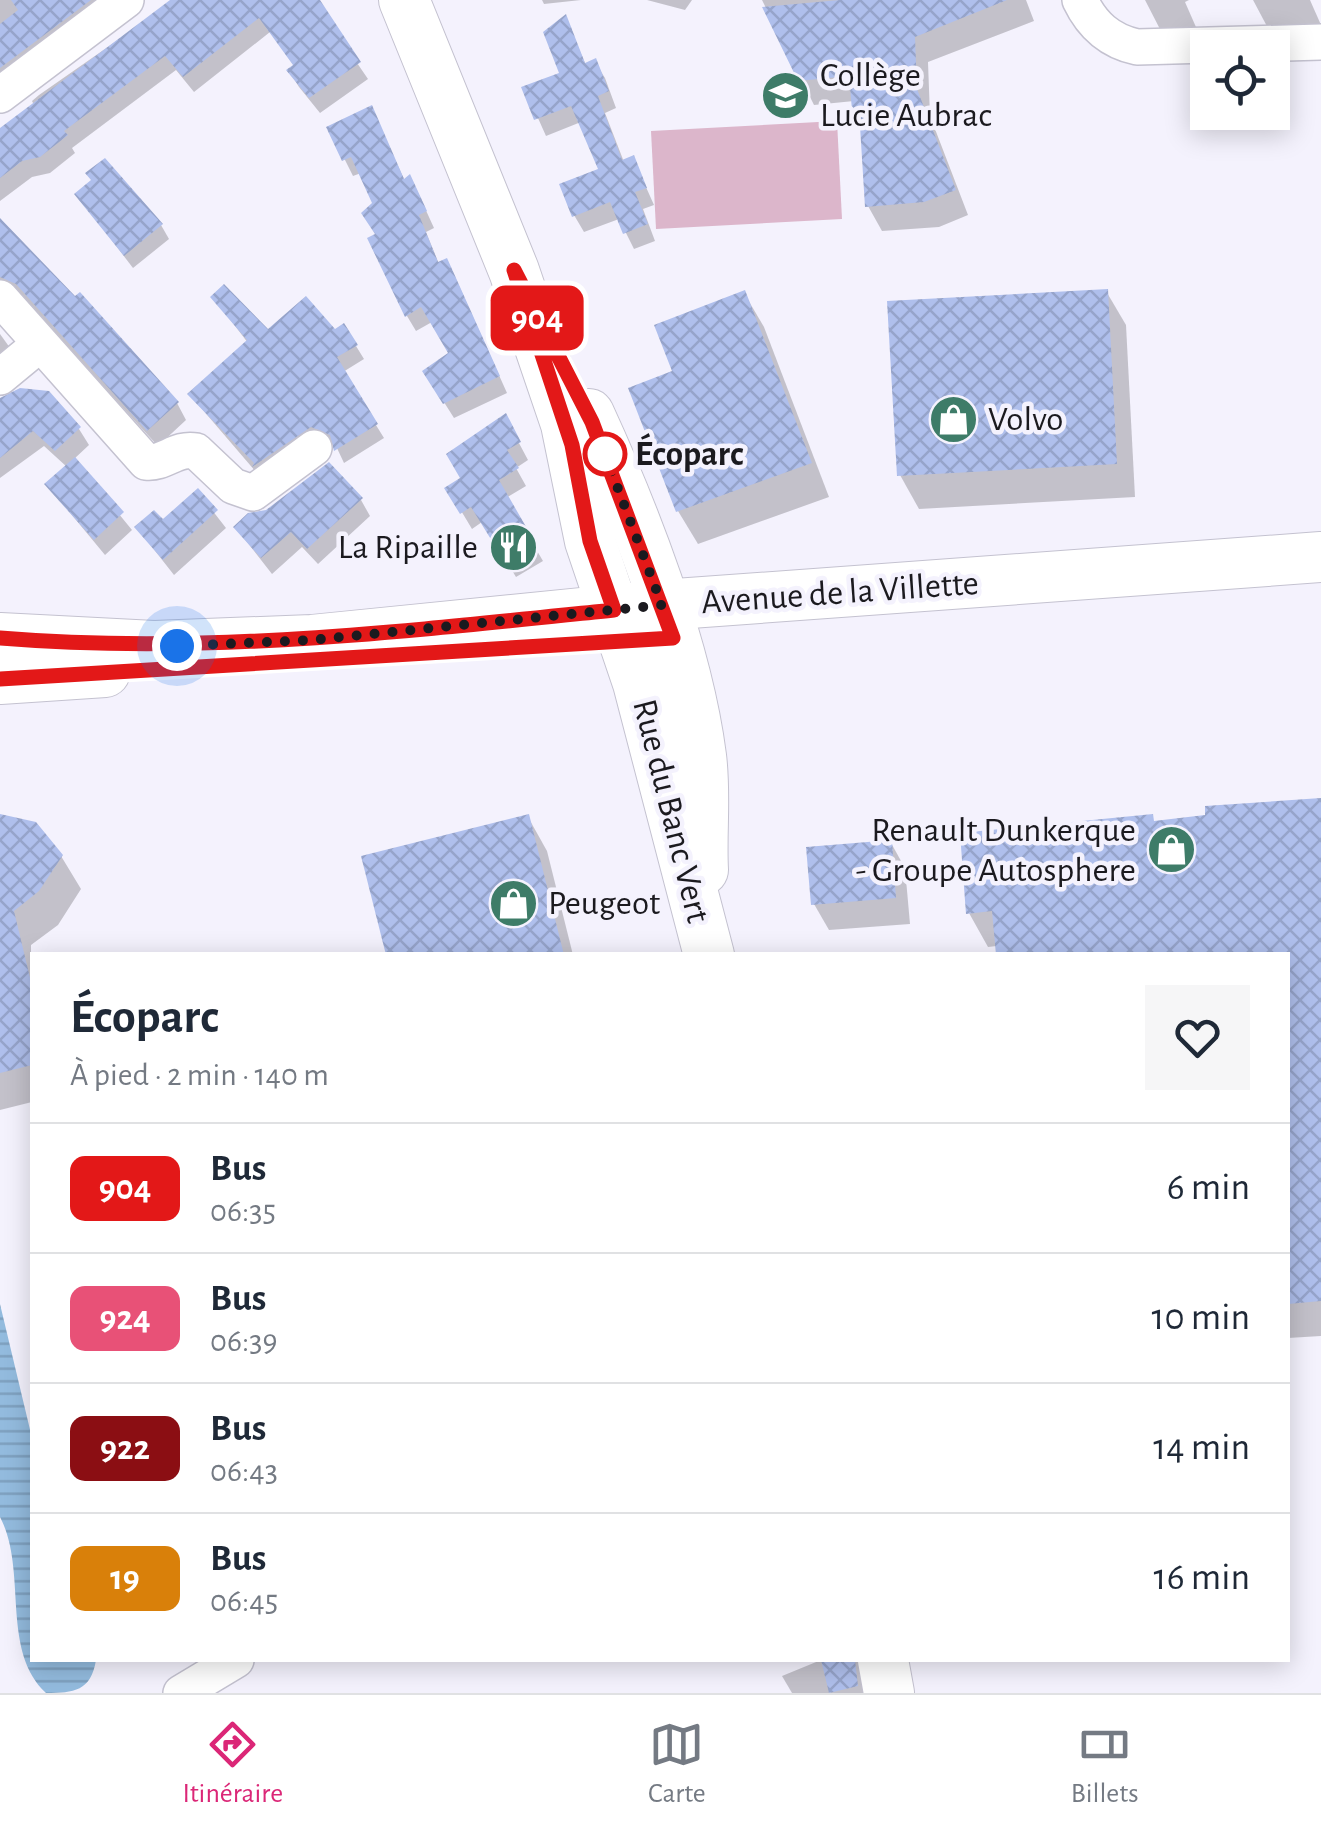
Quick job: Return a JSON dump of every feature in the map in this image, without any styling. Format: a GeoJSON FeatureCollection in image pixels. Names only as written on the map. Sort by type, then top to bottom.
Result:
{"type":"FeatureCollection","features":[{"type":"Feature","properties":{"kind":"main road","name":"Rue du Banc Vert"},"geometry":{"type":"LineString","coordinates":[[414,13],[514,270],[544,362],[585,447],[644,623],[701,754],[704,893],[710,952]]}},
{"type":"Feature","properties":{"kind":"main road","name":"Rue du Banc Vert"},"geometry":{"type":"LineString","coordinates":[[514,270],[592,422],[644,623],[709,952]]}},
{"type":"Feature","properties":{"kind":"main road","name":"Avenue de la Villette"},"geometry":{"type":"LineString","coordinates":[[0,680],[1321,557]]}},
{"type":"Feature","properties":{"kind":"main road","name":"Avenue de la Villette"},"geometry":{"type":"LineString","coordinates":[[0,638],[154,646],[256,644],[1321,585]]}},
{"type":"Feature","properties":{"kind":"main road"},"geometry":{"type":"LineString","coordinates":[[883,1662],[889,1693]]}},
{"type":"Feature","properties":{"kind":"street"},"geometry":{"type":"LineString","coordinates":[[0,95],[126,0]]}},
{"type":"Feature","properties":{"kind":"street"},"geometry":{"type":"LineString","coordinates":[[1080,0],[1099,28],[1116,41],[1137,46],[1321,42]]}},
{"type":"Feature","properties":{"kind":"street"},"geometry":{"type":"LineString","coordinates":[[0,298],[146,462],[157,462],[182,450],[196,450],[233,486],[253,493],[314,448]]}},
{"type":"Feature","properties":{"kind":"street"},"geometry":{"type":"LineString","coordinates":[[0,377],[40,344]]}},
{"type":"Feature","properties":{"kind":"street"},"geometry":{"type":"LineString","coordinates":[[181,1693],[233,1662]]}},
{"type":"Feature","properties":{"kind":"shaded area"},"geometry":{"type":"Polygon","coordinates":[[[837,121],[842,219],[656,229],[651,131],[837,121]]]}},
{"type":"Feature","properties":{"kind":"water"},"geometry":{"type":"Polygon","coordinates":[[[0,1304],[30,1430],[30,1662],[96,1662],[90,1678],[80,1688],[46,1693],[32,1675],[23,1655],[13,1561],[0,1517],[0,1304]]]}},
{"type":"Feature","properties":{"kind":"building"},"geometry":{"type":"Polygon","coordinates":[[[11,0],[91,0],[0,68],[0,24],[18,10],[11,0]]]}},
{"type":"Feature","properties":{"kind":"building"},"geometry":{"type":"Polygon","coordinates":[[[170,0],[320,0],[361,62],[309,98],[286,70],[293,65],[259,18],[183,77],[165,56],[64,131],[68,135],[40,157],[22,161],[0,178],[0,128],[170,0]]]}},
{"type":"Feature","properties":{"kind":"building"},"geometry":{"type":"Polygon","coordinates":[[[840,0],[1007,0],[915,37],[917,89],[956,190],[924,202],[865,207],[859,110],[852,110],[849,76],[798,81],[762,7],[840,0]]]}},
{"type":"Feature","properties":{"kind":"building"},"geometry":{"type":"Polygon","coordinates":[[[566,14],[585,63],[596,58],[609,91],[598,96],[622,160],[634,155],[647,188],[635,192],[648,224],[623,234],[610,202],[572,217],[559,184],[598,169],[571,106],[534,120],[521,87],[559,73],[543,32],[566,14]]]}},
{"type":"Feature","properties":{"kind":"building"},"geometry":{"type":"Polygon","coordinates":[[[372,105],[404,179],[410,174],[427,211],[419,215],[438,262],[447,258],[500,376],[443,404],[422,371],[448,353],[421,307],[405,317],[367,238],[375,234],[361,213],[372,203],[351,157],[342,161],[326,127],[372,105]]]}},
{"type":"Feature","properties":{"kind":"building"},"geometry":{"type":"Polygon","coordinates":[[[105,158],[163,224],[124,256],[74,194],[91,180],[85,173],[105,158]]]}},
{"type":"Feature","properties":{"kind":"building"},"geometry":{"type":"Polygon","coordinates":[[[0,218],[75,296],[80,292],[179,402],[147,431],[16,284],[0,277],[0,218]]]}},
{"type":"Feature","properties":{"kind":"building"},"geometry":{"type":"Polygon","coordinates":[[[224,284],[268,329],[306,296],[335,329],[344,323],[358,345],[337,357],[378,424],[334,451],[330,435],[311,427],[252,467],[254,463],[187,394],[247,340],[210,297],[224,284]]]}},
{"type":"Feature","properties":{"kind":"building"},"geometry":{"type":"Polygon","coordinates":[[[1108,289],[1117,464],[897,476],[887,301],[1108,289]]]}},
{"type":"Feature","properties":{"kind":"building"},"geometry":{"type":"Polygon","coordinates":[[[745,290],[812,463],[676,512],[628,388],[672,371],[654,325],[745,290]]]}},
{"type":"Feature","properties":{"kind":"building"},"geometry":{"type":"Polygon","coordinates":[[[20,388],[49,391],[81,427],[55,451],[33,431],[0,458],[0,398],[20,388]]]}},
{"type":"Feature","properties":{"kind":"building"},"geometry":{"type":"Polygon","coordinates":[[[506,413],[521,442],[507,450],[519,468],[499,480],[536,544],[505,562],[471,507],[460,514],[444,488],[460,478],[446,454],[506,413]]]}},
{"type":"Feature","properties":{"kind":"building"},"geometry":{"type":"Polygon","coordinates":[[[75,457],[124,512],[94,540],[44,484],[75,457]]]}},
{"type":"Feature","properties":{"kind":"building"},"geometry":{"type":"Polygon","coordinates":[[[329,462],[363,498],[307,549],[291,532],[261,558],[233,527],[248,513],[266,510],[329,462]]]}},
{"type":"Feature","properties":{"kind":"building"},"geometry":{"type":"Polygon","coordinates":[[[198,488],[218,510],[163,560],[134,527],[154,510],[163,519],[198,488]]]}},
{"type":"Feature","properties":{"kind":"building"},"geometry":{"type":"Polygon","coordinates":[[[1321,798],[1321,1301],[1290,1304],[1290,952],[996,952],[992,911],[966,914],[960,833],[1153,814],[1154,821],[1205,815],[1205,806],[1321,798]]]}},
{"type":"Feature","properties":{"kind":"building"},"geometry":{"type":"Polygon","coordinates":[[[0,814],[36,822],[63,855],[39,891],[14,911],[30,978],[30,1066],[0,1073],[0,814]]]}},
{"type":"Feature","properties":{"kind":"building"},"geometry":{"type":"Polygon","coordinates":[[[529,814],[563,952],[385,952],[361,856],[529,814]]]}},
{"type":"Feature","properties":{"kind":"building"},"geometry":{"type":"Polygon","coordinates":[[[892,840],[896,898],[811,905],[806,847],[892,840]]]}},
{"type":"Feature","properties":{"kind":"building"},"geometry":{"type":"Polygon","coordinates":[[[821,1662],[855,1662],[858,1686],[829,1693],[821,1662]]]}},
{"type":"Feature","properties":{"kind":"bus line","name":"904"},"geometry":{"type":"LineString","coordinates":[[0,638],[154,646],[256,644],[614,610],[590,541],[572,445],[514,270],[587,410],[673,638],[0,679]]}},
{"type":"Feature","properties":{"kind":"place","name":"Collège Lucie Aubrac"},"geometry":{"type":"Point","coordinates":[785,95]}},
{"type":"Feature","properties":{"kind":"place","name":"Volvo"},"geometry":{"type":"Point","coordinates":[953,419]}},
{"type":"Feature","properties":{"kind":"place","name":"Écoparc"},"geometry":{"type":"Point","coordinates":[605,454]}},
{"type":"Feature","properties":{"kind":"place","name":"La Ripaille"},"geometry":{"type":"Point","coordinates":[513,547]}},
{"type":"Feature","properties":{"kind":"place","name":"Renault Dunkerque - Groupe Autosphere"},"geometry":{"type":"Point","coordinates":[1171,850]}},
{"type":"Feature","properties":{"kind":"place","name":"Peugeot"},"geometry":{"type":"Point","coordinates":[513,903]}},
{"type":"Feature","properties":{"kind":"route"},"geometry":{"type":"LineString","coordinates":[[177,646],[256,644],[478,626],[662,605],[603,449],[605,454]]}}]}
